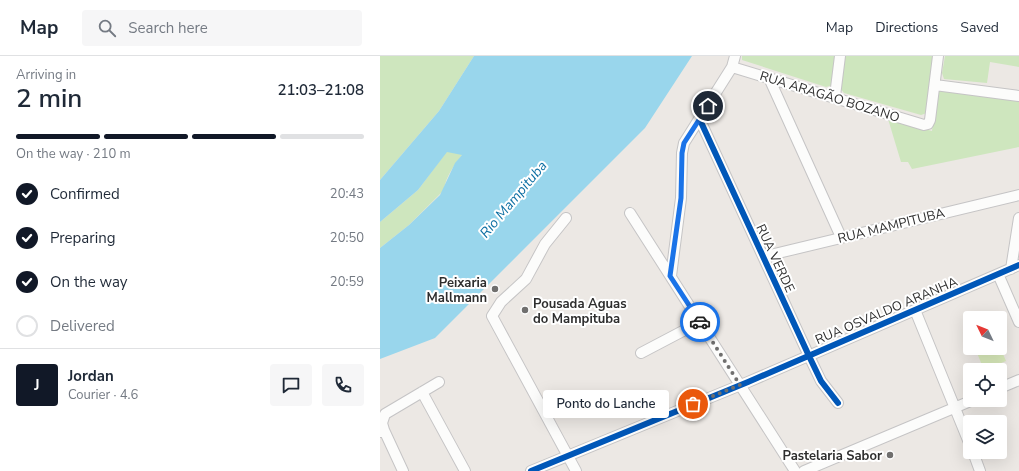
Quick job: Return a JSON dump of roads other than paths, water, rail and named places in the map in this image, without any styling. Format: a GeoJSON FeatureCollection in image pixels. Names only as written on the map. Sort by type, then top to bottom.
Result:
{"type":"FeatureCollection","features":[{"type":"Feature","properties":{"kind":"street"},"geometry":{"type":"LineString","coordinates":[[670,276],[681,198],[682,153],[684,143],[700,120],[732,67],[735,56]]}},
{"type":"Feature","properties":{"kind":"street"},"geometry":{"type":"LineString","coordinates":[[835,96],[840,56]]}},
{"type":"Feature","properties":{"kind":"street"},"geometry":{"type":"LineString","coordinates":[[938,56],[935,84],[1019,96]]}},
{"type":"Feature","properties":{"kind":"street","name":"RUA ARAGÃO BOZANO"},"geometry":{"type":"LineString","coordinates":[[732,67],[835,96],[921,124],[928,124],[935,84]]}},
{"type":"Feature","properties":{"kind":"street"},"geometry":{"type":"LineString","coordinates":[[769,78],[841,237]]}},
{"type":"Feature","properties":{"kind":"street","name":"RUA VERDE"},"geometry":{"type":"LineString","coordinates":[[700,120],[821,381],[838,403]]}},
{"type":"Feature","properties":{"kind":"street","name":"RUA MAMPITUBA"},"geometry":{"type":"LineString","coordinates":[[764,258],[770,255],[841,237],[1019,195]]}},
{"type":"Feature","properties":{"kind":"street"},"geometry":{"type":"LineString","coordinates":[[630,213],[795,471]]}},
{"type":"Feature","properties":{"kind":"street"},"geometry":{"type":"LineString","coordinates":[[566,218],[545,244],[526,279],[501,302],[492,316],[576,471]]}},
{"type":"Feature","properties":{"kind":"street"},"geometry":{"type":"LineString","coordinates":[[1015,267],[1019,218]]}},
{"type":"Feature","properties":{"kind":"street","name":"RUA OSVALDO ARANHA"},"geometry":{"type":"LineString","coordinates":[[531,471],[809,356],[1015,267]]}},
{"type":"Feature","properties":{"kind":"street"},"geometry":{"type":"LineString","coordinates":[[998,274],[1019,322]]}},
{"type":"Feature","properties":{"kind":"street"},"geometry":{"type":"LineString","coordinates":[[916,310],[963,428]]}},
{"type":"Feature","properties":{"kind":"street"},"geometry":{"type":"LineString","coordinates":[[641,353],[700,322]]}},
{"type":"Feature","properties":{"kind":"street"},"geometry":{"type":"LineString","coordinates":[[1007,385],[1019,380]]}},
{"type":"Feature","properties":{"kind":"street"},"geometry":{"type":"LineString","coordinates":[[404,471],[382,431],[382,423],[385,414],[439,382]]}},
{"type":"Feature","properties":{"kind":"street"},"geometry":{"type":"LineString","coordinates":[[422,392],[465,471]]}},
{"type":"Feature","properties":{"kind":"street"},"geometry":{"type":"LineString","coordinates":[[804,471],[963,404]]}},
{"type":"Feature","properties":{"kind":"street"},"geometry":{"type":"LineString","coordinates":[[976,459],[980,471]]}},
{"type":"Feature","properties":{"kind":"water","name":"Rio Mampituba"},"geometry":{"type":"Polygon","coordinates":[[[474,56],[692,56],[645,128],[435,338],[380,359],[380,248],[409,225],[440,195],[455,163],[462,155],[447,152],[418,190],[380,222],[380,180],[439,111],[474,56]]]}},
{"type":"Feature","properties":{"kind":"place","name":"Peixaria Mallmann"},"geometry":{"type":"Point","coordinates":[495,289]}},
{"type":"Feature","properties":{"kind":"place","name":"Pousada Aguas do Mampituba"},"geometry":{"type":"Point","coordinates":[525,310]}},
{"type":"Feature","properties":{"kind":"place","name":"Ponto do Lanche"},"geometry":{"type":"Point","coordinates":[693,404]}},
{"type":"Feature","properties":{"kind":"place","name":"Pastelaria Sabor"},"geometry":{"type":"Point","coordinates":[890,455]}}]}
